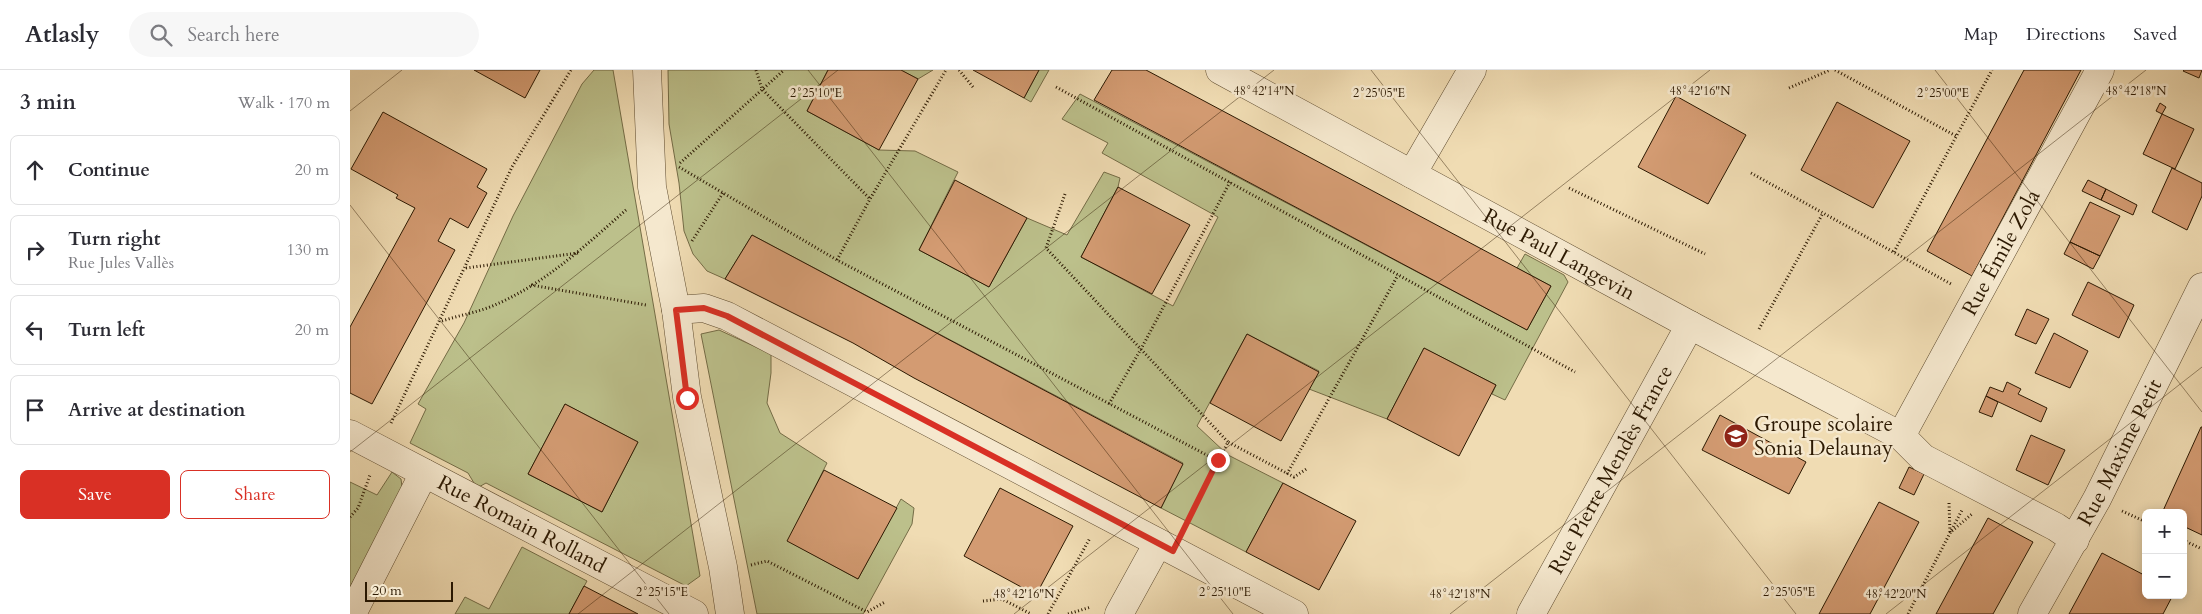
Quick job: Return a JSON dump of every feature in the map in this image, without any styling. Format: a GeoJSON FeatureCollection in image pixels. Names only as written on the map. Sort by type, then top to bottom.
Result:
{"type":"FeatureCollection","features":[{"type":"Feature","properties":{"kind":"street"},"geometry":{"type":"LineString","coordinates":[[647,70],[652,187],[676,310],[687,398],[723,567],[730,614]]}},
{"type":"Feature","properties":{"kind":"street","name":"Rue Paul Langevin"},"geometry":{"type":"LineString","coordinates":[[1220,70],[1690,326],[1901,436],[1923,458],[2056,527],[2075,540]]}},
{"type":"Feature","properties":{"kind":"street"},"geometry":{"type":"LineString","coordinates":[[1412,174],[1472,70]]}},
{"type":"Feature","properties":{"kind":"street","name":"Rue Émile Zola"},"geometry":{"type":"LineString","coordinates":[[1901,436],[2100,70]]}},
{"type":"Feature","properties":{"kind":"street","name":"Rue Maxime Petit"},"geometry":{"type":"LineString","coordinates":[[2032,614],[2075,540],[2201,292]]}},
{"type":"Feature","properties":{"kind":"street"},"geometry":{"type":"LineString","coordinates":[[676,310],[704,308],[727,316],[1294,614]]}},
{"type":"Feature","properties":{"kind":"street","name":"Rue Pierre Mendès France"},"geometry":{"type":"LineString","coordinates":[[1531,614],[1690,326]]}},
{"type":"Feature","properties":{"kind":"street","name":"Rue Romain Rolland"},"geometry":{"type":"LineString","coordinates":[[350,434],[694,614]]}},
{"type":"Feature","properties":{"kind":"street"},"geometry":{"type":"LineString","coordinates":[[352,614],[424,473]]}},
{"type":"Feature","properties":{"kind":"street"},"geometry":{"type":"LineString","coordinates":[[1118,614],[1166,547]]}},
{"type":"Feature","properties":{"kind":"path"},"geometry":{"type":"LineString","coordinates":[[350,517],[358,508],[379,449],[512,168],[571,70]]}},
{"type":"Feature","properties":{"kind":"path"},"geometry":{"type":"LineString","coordinates":[[756,70],[762,89],[870,199]]}},
{"type":"Feature","properties":{"kind":"path"},"geometry":{"type":"LineString","coordinates":[[784,70],[676,166],[837,260],[1218,460]]}},
{"type":"Feature","properties":{"kind":"path"},"geometry":{"type":"LineString","coordinates":[[837,260],[870,199],[946,70]]}},
{"type":"Feature","properties":{"kind":"path"},"geometry":{"type":"LineString","coordinates":[[959,70],[973,88]]}},
{"type":"Feature","properties":{"kind":"path"},"geometry":{"type":"LineString","coordinates":[[1789,88],[1830,70]]}},
{"type":"Feature","properties":{"kind":"path"},"geometry":{"type":"LineString","coordinates":[[1835,70],[1956,136]]}},
{"type":"Feature","properties":{"kind":"path"},"geometry":{"type":"LineString","coordinates":[[1894,252],[1992,70]]}},
{"type":"Feature","properties":{"kind":"path"},"geometry":{"type":"LineString","coordinates":[[1056,86],[1575,372]]}},
{"type":"Feature","properties":{"kind":"path"},"geometry":{"type":"LineString","coordinates":[[1751,173],[1976,298]]}},
{"type":"Feature","properties":{"kind":"path"},"geometry":{"type":"LineString","coordinates":[[1109,404],[1141,349],[1230,182]]}},
{"type":"Feature","properties":{"kind":"path"},"geometry":{"type":"LineString","coordinates":[[1569,188],[1705,254]]}},
{"type":"Feature","properties":{"kind":"path"},"geometry":{"type":"LineString","coordinates":[[670,275],[723,193]]}},
{"type":"Feature","properties":{"kind":"path"},"geometry":{"type":"LineString","coordinates":[[1065,194],[1046,248],[1228,442],[1294,477],[1308,468]]}},
{"type":"Feature","properties":{"kind":"path"},"geometry":{"type":"LineString","coordinates":[[1745,354],[1823,213]]}},
{"type":"Feature","properties":{"kind":"path"},"geometry":{"type":"LineString","coordinates":[[441,321],[495,305],[531,285],[578,253],[620,215]]}},
{"type":"Feature","properties":{"kind":"path"},"geometry":{"type":"LineString","coordinates":[[466,268],[578,253]]}},
{"type":"Feature","properties":{"kind":"path"},"geometry":{"type":"LineString","coordinates":[[1287,474],[1398,275]]}},
{"type":"Feature","properties":{"kind":"path"},"geometry":{"type":"LineString","coordinates":[[531,285],[676,310]]}},
{"type":"Feature","properties":{"kind":"path"},"geometry":{"type":"LineString","coordinates":[[1166,547],[1228,442]]}},
{"type":"Feature","properties":{"kind":"path"},"geometry":{"type":"LineString","coordinates":[[1908,614],[1974,485]]}},
{"type":"Feature","properties":{"kind":"path"},"geometry":{"type":"LineString","coordinates":[[1048,614],[1103,514]]}},
{"type":"Feature","properties":{"kind":"path"},"geometry":{"type":"LineString","coordinates":[[2187,542],[2202,549]]}},
{"type":"Feature","properties":{"kind":"path"},"geometry":{"type":"LineString","coordinates":[[746,566],[767,561],[867,612],[885,602]]}},
{"type":"Feature","properties":{"kind":"path"},"geometry":{"type":"LineString","coordinates":[[983,601],[1002,599],[1031,614]]}},
{"type":"Feature","properties":{"kind":"green space"},"geometry":{"type":"Polygon","coordinates":[[[594,70],[613,70],[700,576],[686,586],[486,483],[477,488],[468,473],[410,443],[426,409],[418,404],[464,323],[513,216],[582,84],[594,70]],[[565,404],[528,474],[602,512],[638,442],[565,404]]]}},
{"type":"Feature","properties":{"kind":"green space"},"geometry":{"type":"Polygon","coordinates":[[[668,70],[828,70],[807,111],[879,150],[915,151],[958,172],[919,250],[989,287],[1027,218],[1067,235],[1104,172],[1120,178],[1118,187],[1081,257],[1173,306],[1218,217],[1102,153],[1108,143],[1062,119],[1080,94],[1527,330],[1551,286],[1517,268],[1525,254],[1564,275],[1568,282],[1505,400],[1492,394],[1496,385],[1424,348],[1387,419],[1309,389],[1319,371],[1247,334],[1197,426],[1228,455],[1283,483],[1246,552],[1161,508],[1183,463],[752,235],[725,279],[707,271],[693,254],[684,231],[679,183],[669,124],[668,70]]]}},
{"type":"Feature","properties":{"kind":"green space"},"geometry":{"type":"Polygon","coordinates":[[[900,70],[933,70],[918,79],[900,70]]]}},
{"type":"Feature","properties":{"kind":"green space"},"geometry":{"type":"Polygon","coordinates":[[[1039,70],[1049,70],[1031,102],[1024,98],[1039,70]]]}},
{"type":"Feature","properties":{"kind":"green space"},"geometry":{"type":"Polygon","coordinates":[[[719,330],[771,354],[771,373],[767,403],[780,433],[827,463],[788,541],[858,579],[901,499],[914,508],[912,524],[863,614],[757,614],[701,334],[719,330]]]}},
{"type":"Feature","properties":{"kind":"green space"},"geometry":{"type":"Polygon","coordinates":[[[392,472],[401,479],[403,495],[350,587],[350,482],[377,495],[392,472]]]}},
{"type":"Feature","properties":{"kind":"green space"},"geometry":{"type":"Polygon","coordinates":[[[522,547],[587,581],[569,614],[455,614],[465,597],[489,609],[522,547]]]}},
{"type":"Feature","properties":{"kind":"building"},"geometry":{"type":"Polygon","coordinates":[[[474,70],[540,70],[525,98],[474,70]]]}},
{"type":"Feature","properties":{"kind":"building"},"geometry":{"type":"Polygon","coordinates":[[[828,70],[901,70],[918,79],[879,150],[807,111],[828,70]]]}},
{"type":"Feature","properties":{"kind":"building"},"geometry":{"type":"Polygon","coordinates":[[[973,70],[1039,70],[1024,98],[973,70]]]}},
{"type":"Feature","properties":{"kind":"building"},"geometry":{"type":"Polygon","coordinates":[[[1112,70],[1146,70],[1551,286],[1527,330],[1094,100],[1112,70]]]}},
{"type":"Feature","properties":{"kind":"building"},"geometry":{"type":"Polygon","coordinates":[[[2024,70],[2081,70],[1972,276],[1927,251],[2024,70]]]}},
{"type":"Feature","properties":{"kind":"building"},"geometry":{"type":"Polygon","coordinates":[[[2184,70],[2202,70],[2199,78],[2184,70]]]}},
{"type":"Feature","properties":{"kind":"building"},"geometry":{"type":"Polygon","coordinates":[[[1676,96],[1746,135],[1708,204],[1638,167],[1676,96]]]}},
{"type":"Feature","properties":{"kind":"building"},"geometry":{"type":"Polygon","coordinates":[[[1837,102],[1910,141],[1873,208],[1801,170],[1837,102]]]}},
{"type":"Feature","properties":{"kind":"building"},"geometry":{"type":"Polygon","coordinates":[[[2160,103],[2166,107],[2162,114],[2156,111],[2160,103]]]}},
{"type":"Feature","properties":{"kind":"building"},"geometry":{"type":"Polygon","coordinates":[[[383,112],[487,169],[477,187],[487,193],[468,228],[450,218],[438,241],[455,250],[372,404],[350,393],[350,327],[415,208],[396,198],[398,195],[351,169],[383,112]]]}},
{"type":"Feature","properties":{"kind":"building"},"geometry":{"type":"Polygon","coordinates":[[[2162,114],[2194,129],[2175,169],[2143,154],[2162,114]]]}},
{"type":"Feature","properties":{"kind":"building"},"geometry":{"type":"Polygon","coordinates":[[[2172,168],[2202,183],[2202,196],[2187,230],[2152,212],[2172,168]]]}},
{"type":"Feature","properties":{"kind":"building"},"geometry":{"type":"Polygon","coordinates":[[[955,180],[1027,218],[989,287],[919,250],[955,180]]]}},
{"type":"Feature","properties":{"kind":"building"},"geometry":{"type":"Polygon","coordinates":[[[2088,180],[2106,189],[2101,200],[2082,191],[2088,180]]]}},
{"type":"Feature","properties":{"kind":"building"},"geometry":{"type":"Polygon","coordinates":[[[1118,187],[1190,225],[1152,294],[1081,257],[1118,187]]]}},
{"type":"Feature","properties":{"kind":"building"},"geometry":{"type":"Polygon","coordinates":[[[2106,189],[2137,205],[2133,215],[2101,200],[2106,189]]]}},
{"type":"Feature","properties":{"kind":"building"},"geometry":{"type":"Polygon","coordinates":[[[2090,202],[2120,216],[2100,256],[2070,242],[2090,202]]]}},
{"type":"Feature","properties":{"kind":"building"},"geometry":{"type":"Polygon","coordinates":[[[752,235],[1183,464],[1161,508],[914,378],[853,343],[725,279],[752,235]]]}},
{"type":"Feature","properties":{"kind":"building"},"geometry":{"type":"Polygon","coordinates":[[[2070,242],[2100,256],[2093,269],[2064,254],[2070,242]]]}},
{"type":"Feature","properties":{"kind":"building"},"geometry":{"type":"Polygon","coordinates":[[[2088,282],[2134,305],[2119,338],[2072,315],[2088,282]]]}},
{"type":"Feature","properties":{"kind":"building"},"geometry":{"type":"Polygon","coordinates":[[[2027,309],[2049,319],[2036,344],[2015,335],[2027,309]]]}},
{"type":"Feature","properties":{"kind":"building"},"geometry":{"type":"Polygon","coordinates":[[[2054,333],[2088,351],[2070,388],[2035,373],[2054,333]]]}},
{"type":"Feature","properties":{"kind":"building"},"geometry":{"type":"Polygon","coordinates":[[[1247,334],[1319,372],[1281,441],[1210,403],[1247,334]]]}},
{"type":"Feature","properties":{"kind":"building"},"geometry":{"type":"Polygon","coordinates":[[[1424,348],[1496,385],[1459,456],[1387,419],[1424,348]]]}},
{"type":"Feature","properties":{"kind":"building"},"geometry":{"type":"Polygon","coordinates":[[[2007,382],[2021,389],[2018,394],[2047,408],[2041,422],[1986,396],[1990,387],[2003,392],[2007,382]]]}},
{"type":"Feature","properties":{"kind":"building"},"geometry":{"type":"Polygon","coordinates":[[[1986,396],[1998,402],[1992,417],[1979,412],[1986,396]]]}},
{"type":"Feature","properties":{"kind":"building"},"geometry":{"type":"Polygon","coordinates":[[[565,404],[638,442],[602,512],[528,474],[565,404]]]}},
{"type":"Feature","properties":{"kind":"building"},"geometry":{"type":"Polygon","coordinates":[[[1720,415],[1806,462],[1789,494],[1702,450],[1720,415]]]}},
{"type":"Feature","properties":{"kind":"building"},"geometry":{"type":"Polygon","coordinates":[[[2202,427],[2202,535],[2187,528],[2187,509],[2164,509],[2202,427]]]}},
{"type":"Feature","properties":{"kind":"building"},"geometry":{"type":"Polygon","coordinates":[[[2031,435],[2065,450],[2048,485],[2016,470],[2031,435]]]}},
{"type":"Feature","properties":{"kind":"building"},"geometry":{"type":"Polygon","coordinates":[[[1909,467],[1924,474],[1914,495],[1899,488],[1909,467]]]}},
{"type":"Feature","properties":{"kind":"building"},"geometry":{"type":"Polygon","coordinates":[[[824,470],[897,508],[858,579],[787,541],[824,470]]]}},
{"type":"Feature","properties":{"kind":"building"},"geometry":{"type":"Polygon","coordinates":[[[1283,483],[1356,521],[1319,590],[1246,552],[1283,483]]]}},
{"type":"Feature","properties":{"kind":"building"},"geometry":{"type":"Polygon","coordinates":[[[1000,488],[1073,526],[1036,595],[964,556],[1000,488]]]}},
{"type":"Feature","properties":{"kind":"building"},"geometry":{"type":"Polygon","coordinates":[[[1879,502],[1919,522],[1870,614],[1819,614],[1879,502]]]}},
{"type":"Feature","properties":{"kind":"building"},"geometry":{"type":"Polygon","coordinates":[[[1988,518],[2033,542],[1993,614],[1936,614],[1988,518]]]}},
{"type":"Feature","properties":{"kind":"building"},"geometry":{"type":"Polygon","coordinates":[[[2102,553],[2142,574],[2142,599],[2171,599],[2163,614],[2069,614],[2102,553]]]}},
{"type":"Feature","properties":{"kind":"building"},"geometry":{"type":"Polygon","coordinates":[[[584,586],[638,614],[569,614],[584,586]]]}},
{"type":"Feature","properties":{"kind":"place","name":"Groupe scolaire Sonia Delaunay"},"geometry":{"type":"Point","coordinates":[1736,436]}},
{"type":"Feature","properties":{"kind":"route"},"geometry":{"type":"LineString","coordinates":[[687,398],[676,310],[704,308],[727,316],[1173,551],[1218,460]]}}]}
